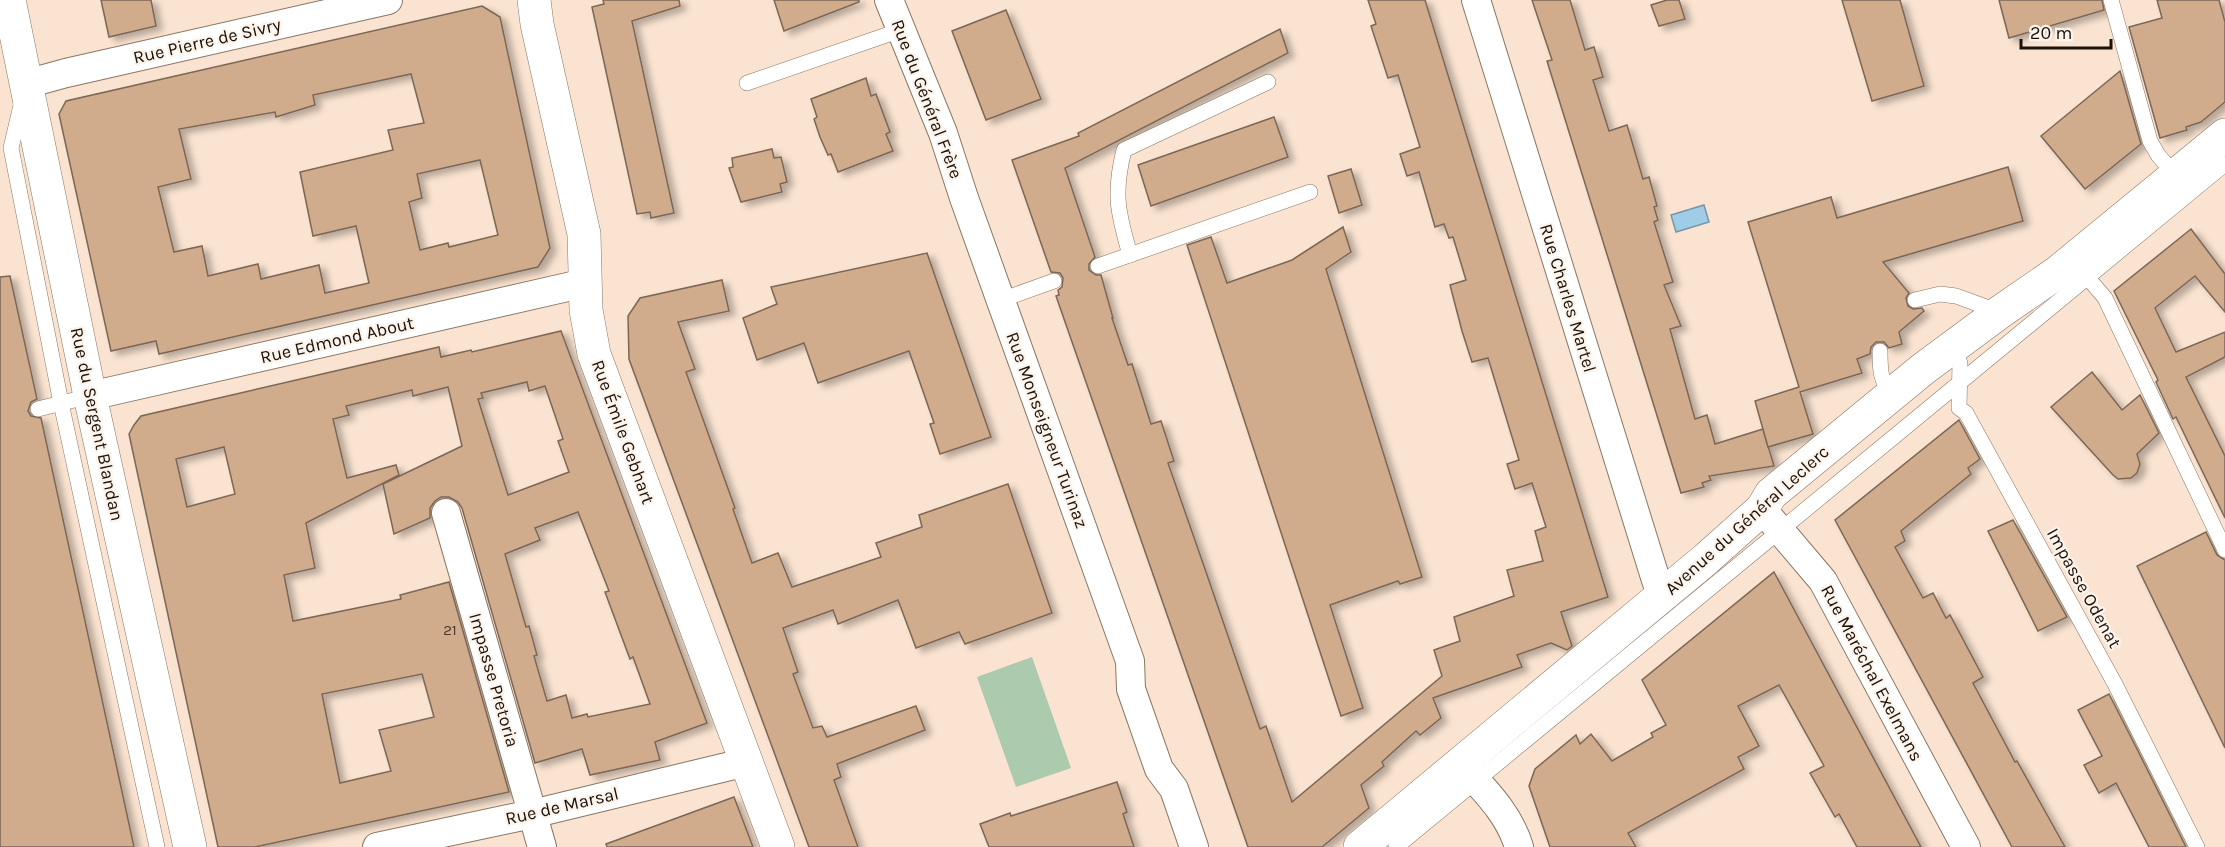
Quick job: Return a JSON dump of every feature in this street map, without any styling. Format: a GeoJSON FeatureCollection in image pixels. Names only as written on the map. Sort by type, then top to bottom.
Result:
{"type":"FeatureCollection","features":[{"type":"Feature","properties":{"kind":"street","name":"Rue du Sergent Blandan"},"geometry":{"type":"LineString","coordinates":[[9,0],[13,86],[75,400],[190,847]]}},
{"type":"Feature","properties":{"kind":"street","name":"Rue Pierre de Sivry"},"geometry":{"type":"LineString","coordinates":[[13,86],[388,0]]}},
{"type":"Feature","properties":{"kind":"street","name":"Rue Émile Gebhart"},"geometry":{"type":"LineString","coordinates":[[534,0],[537,24],[584,234],[586,310],[594,354],[778,847]]}},
{"type":"Feature","properties":{"kind":"street","name":"Rue Charles Martel"},"geometry":{"type":"LineString","coordinates":[[1476,0],[1655,578],[1658,586],[1672,604]]}},
{"type":"Feature","properties":{"kind":"street","name":"Rue du Général Frère"},"geometry":{"type":"LineString","coordinates":[[899,10],[964,198]]}},
{"type":"Feature","properties":{"kind":"street","name":"Avenue du Général Leclerc"},"geometry":{"type":"LineString","coordinates":[[1360,847],[1468,772],[1672,604],[1770,520],[1771,494],[1892,394],[1948,349],[2058,272],[2079,268],[2183,184],[2225,135]]}},
{"type":"Feature","properties":{"kind":"street","name":"Rue Monseigneur Turinaz"},"geometry":{"type":"LineString","coordinates":[[964,198],[1130,661],[1131,689],[1159,769],[1174,789],[1194,847]]}},
{"type":"Feature","properties":{"kind":"street","name":"Rue Edmond About"},"geometry":{"type":"LineString","coordinates":[[75,400],[585,283]]}},
{"type":"Feature","properties":{"kind":"street","name":"Impasse Pretoria"},"geometry":{"type":"LineString","coordinates":[[446,513],[542,847]]}},
{"type":"Feature","properties":{"kind":"street","name":"Rue Maréchal Exelmans"},"geometry":{"type":"LineString","coordinates":[[1770,520],[1823,581],[1966,847]]}},
{"type":"Feature","properties":{"kind":"street","name":"Rue de Marsal"},"geometry":{"type":"LineString","coordinates":[[376,847],[532,814],[747,762]]}},
{"type":"Feature","properties":{"kind":"street"},"geometry":{"type":"LineString","coordinates":[[1468,772],[1505,815],[1519,847]]}},
{"type":"Feature","properties":{"kind":"lane"},"geometry":{"type":"LineString","coordinates":[[2111,0],[2150,141],[2158,155],[2183,184],[2225,164]]}},
{"type":"Feature","properties":{"kind":"lane"},"geometry":{"type":"LineString","coordinates":[[747,83],[899,10]]}},
{"type":"Feature","properties":{"kind":"lane"},"geometry":{"type":"LineString","coordinates":[[1130,255],[1117,211],[1118,173],[1124,150],[1268,82]]}},
{"type":"Feature","properties":{"kind":"lane"},"geometry":{"type":"LineString","coordinates":[[1098,266],[1310,192]]}},
{"type":"Feature","properties":{"kind":"lane"},"geometry":{"type":"LineString","coordinates":[[1770,520],[1961,381],[2079,268],[2104,298],[2225,550]]}},
{"type":"Feature","properties":{"kind":"lane"},"geometry":{"type":"LineString","coordinates":[[1001,300],[1054,281]]}},
{"type":"Feature","properties":{"kind":"lane"},"geometry":{"type":"LineString","coordinates":[[1915,300],[1940,294],[1956,296],[2000,312]]}},
{"type":"Feature","properties":{"kind":"lane","name":"Impasse Odenat"},"geometry":{"type":"LineString","coordinates":[[1948,349],[1960,363],[1959,408],[1966,413],[2115,684],[2197,847]]}},
{"type":"Feature","properties":{"kind":"lane"},"geometry":{"type":"LineString","coordinates":[[1880,351],[1880,366],[1884,384],[1892,394]]}},
{"type":"Feature","properties":{"kind":"lane"},"geometry":{"type":"LineString","coordinates":[[38,409],[75,400],[157,847]]}},
{"type":"Feature","properties":{"kind":"lane"},"geometry":{"type":"LineString","coordinates":[[1396,847],[1468,772]]}},
{"type":"Feature","properties":{"kind":"green space"},"geometry":{"type":"Polygon","coordinates":[[[1032,657],[1071,768],[1016,787],[977,677],[1032,657]]]}},
{"type":"Feature","properties":{"kind":"water"},"geometry":{"type":"Polygon","coordinates":[[[1704,205],[1709,222],[1676,232],[1671,215],[1704,205]]]}},
{"type":"Feature","properties":{"kind":"building"},"geometry":{"type":"Polygon","coordinates":[[[101,0],[151,0],[156,26],[109,37],[101,0]]]}},
{"type":"Feature","properties":{"kind":"building"},"geometry":{"type":"Polygon","coordinates":[[[603,0],[679,0],[680,6],[632,21],[674,213],[651,218],[650,212],[637,214],[592,7],[604,4],[603,0]]]}},
{"type":"Feature","properties":{"kind":"building"},"geometry":{"type":"Polygon","coordinates":[[[774,0],[859,0],[859,2],[784,31],[774,0]]]}},
{"type":"Feature","properties":{"kind":"building"},"geometry":{"type":"Polygon","coordinates":[[[1368,0],[1425,0],[1608,597],[1561,612],[1572,646],[1567,650],[1551,643],[1517,655],[1522,667],[1433,698],[1441,718],[1420,735],[1416,731],[1382,762],[1384,766],[1361,785],[1369,808],[1322,847],[1248,847],[1056,296],[1059,295],[1058,290],[1062,287],[1063,278],[1060,273],[1051,272],[1012,160],[1079,136],[1078,133],[1280,29],[1288,53],[1065,168],[1095,257],[1089,264],[1089,270],[1096,275],[1101,275],[1112,318],[1128,365],[1132,364],[1151,424],[1161,421],[1174,461],[1168,463],[1260,729],[1266,726],[1292,802],[1442,676],[1434,650],[1460,641],[1454,617],[1514,596],[1507,570],[1543,561],[1535,531],[1546,527],[1532,483],[1515,489],[1507,464],[1519,460],[1488,358],[1472,362],[1462,331],[1450,285],[1466,280],[1453,237],[1449,238],[1444,224],[1435,227],[1419,172],[1407,176],[1400,154],[1420,147],[1398,75],[1388,78],[1371,26],[1376,24],[1368,0]]]}},
{"type":"Feature","properties":{"kind":"building"},"geometry":{"type":"Polygon","coordinates":[[[1532,0],[1570,0],[1585,50],[1594,47],[1603,77],[1593,80],[1609,131],[1627,125],[1643,179],[1649,177],[1657,206],[1654,207],[1658,220],[1654,222],[1673,282],[1664,285],[1681,326],[1670,329],[1695,419],[1707,415],[1715,444],[1763,429],[1774,466],[1709,476],[1711,480],[1702,483],[1704,487],[1681,493],[1547,61],[1552,60],[1532,0]]]}},
{"type":"Feature","properties":{"kind":"building"},"geometry":{"type":"Polygon","coordinates":[[[1667,0],[1679,0],[1685,19],[1659,26],[1651,5],[1667,0]]]}},
{"type":"Feature","properties":{"kind":"building"},"geometry":{"type":"Polygon","coordinates":[[[1842,0],[1900,0],[1924,86],[1872,101],[1842,0]]]}},
{"type":"Feature","properties":{"kind":"building"},"geometry":{"type":"Polygon","coordinates":[[[1999,0],[2102,0],[2104,10],[2009,38],[1999,0]]]}},
{"type":"Feature","properties":{"kind":"building"},"geometry":{"type":"Polygon","coordinates":[[[2157,0],[2219,0],[2225,22],[2225,102],[2201,122],[2186,127],[2187,130],[2160,138],[2129,27],[2162,18],[2157,0]]]}},
{"type":"Feature","properties":{"kind":"building"},"geometry":{"type":"Polygon","coordinates":[[[482,6],[500,17],[550,248],[538,267],[159,354],[156,341],[111,351],[59,114],[66,101],[482,6]],[[411,74],[313,95],[315,105],[276,117],[275,112],[179,129],[191,179],[158,187],[174,252],[202,246],[208,276],[258,264],[261,279],[319,265],[325,293],[369,283],[356,226],[313,236],[300,172],[393,150],[388,130],[424,123],[411,74]],[[480,160],[417,174],[422,198],[409,202],[420,250],[448,243],[449,247],[498,235],[480,160]]]}},
{"type":"Feature","properties":{"kind":"building"},"geometry":{"type":"Polygon","coordinates":[[[1006,10],[1041,99],[986,120],[952,31],[1006,10]]]}},
{"type":"Feature","properties":{"kind":"building"},"geometry":{"type":"Polygon","coordinates":[[[2120,71],[2141,144],[2085,189],[2041,136],[2120,71]]]}},
{"type":"Feature","properties":{"kind":"building"},"geometry":{"type":"Polygon","coordinates":[[[866,78],[871,96],[876,94],[890,132],[886,134],[893,151],[838,172],[831,154],[828,155],[820,137],[811,99],[866,78]]]}},
{"type":"Feature","properties":{"kind":"building"},"geometry":{"type":"Polygon","coordinates":[[[1274,117],[1288,157],[1151,206],[1138,165],[1274,117]]]}},
{"type":"Feature","properties":{"kind":"building"},"geometry":{"type":"Polygon","coordinates":[[[772,149],[774,158],[781,157],[787,182],[780,184],[782,192],[741,202],[729,168],[733,167],[732,158],[772,149]]]}},
{"type":"Feature","properties":{"kind":"building"},"geometry":{"type":"Polygon","coordinates":[[[2008,167],[2023,221],[1883,262],[1909,293],[1906,298],[1908,306],[1913,309],[1922,308],[1924,311],[1899,332],[1902,344],[1889,348],[1884,342],[1876,342],[1871,347],[1870,354],[1857,359],[1862,373],[1800,392],[1813,434],[1768,447],[1755,401],[1799,387],[1748,222],[1831,197],[1837,218],[2008,167]]]}},
{"type":"Feature","properties":{"kind":"building"},"geometry":{"type":"Polygon","coordinates":[[[1351,169],[1362,205],[1339,213],[1328,176],[1351,169]]]}},
{"type":"Feature","properties":{"kind":"building"},"geometry":{"type":"Polygon","coordinates":[[[1343,227],[1351,252],[1326,269],[1422,577],[1400,584],[1398,581],[1330,605],[1363,708],[1341,716],[1187,245],[1211,237],[1227,283],[1292,260],[1343,227]]]}},
{"type":"Feature","properties":{"kind":"building"},"geometry":{"type":"Polygon","coordinates":[[[2191,229],[2225,274],[2225,312],[2195,276],[2155,308],[2176,352],[2225,332],[2225,357],[2186,377],[2225,456],[2225,518],[2176,417],[2173,419],[2156,382],[2158,380],[2114,291],[2191,229]]]}},
{"type":"Feature","properties":{"kind":"building"},"geometry":{"type":"Polygon","coordinates":[[[927,253],[991,437],[940,454],[930,424],[934,423],[909,351],[818,383],[804,343],[757,360],[743,318],[777,304],[771,287],[927,253]]]}},
{"type":"Feature","properties":{"kind":"building"},"geometry":{"type":"Polygon","coordinates":[[[10,276],[37,399],[31,402],[28,411],[31,416],[41,418],[134,847],[0,847],[0,277],[10,276]]]}},
{"type":"Feature","properties":{"kind":"building"},"geometry":{"type":"Polygon","coordinates":[[[722,280],[729,311],[678,322],[695,369],[686,372],[735,508],[733,509],[752,563],[778,553],[792,587],[881,557],[876,543],[922,527],[919,515],[1008,484],[1052,613],[965,644],[959,632],[916,648],[898,600],[838,624],[833,610],[783,628],[798,672],[793,674],[813,728],[822,726],[827,737],[916,706],[925,730],[837,764],[841,777],[834,780],[858,847],[809,847],[629,359],[628,316],[640,298],[722,280]]]}},
{"type":"Feature","properties":{"kind":"building"},"geometry":{"type":"Polygon","coordinates":[[[561,331],[707,723],[655,742],[660,760],[590,775],[582,749],[535,763],[462,508],[458,502],[449,497],[441,497],[430,508],[430,518],[394,534],[383,484],[462,446],[448,387],[413,396],[412,390],[346,406],[349,415],[333,419],[347,478],[396,465],[399,475],[306,523],[315,568],[284,575],[293,621],[401,599],[400,595],[449,582],[509,792],[255,847],[218,847],[129,434],[141,416],[439,347],[441,357],[471,350],[472,352],[561,331]],[[527,382],[481,393],[483,398],[478,399],[508,495],[569,472],[558,441],[563,439],[545,386],[529,391],[527,382]],[[224,447],[176,459],[187,507],[235,494],[224,447]],[[578,512],[535,528],[540,540],[505,554],[526,627],[529,626],[537,655],[534,656],[547,701],[566,695],[572,718],[587,714],[588,717],[650,704],[633,657],[630,659],[605,592],[609,591],[578,512]],[[422,674],[322,694],[340,783],[391,771],[379,730],[434,717],[422,674]]]}},
{"type":"Feature","properties":{"kind":"building"},"geometry":{"type":"Polygon","coordinates":[[[2092,372],[2122,410],[2140,395],[2159,433],[2137,454],[2140,464],[2137,473],[2131,478],[2118,479],[2113,475],[2051,407],[2092,372]]]}},
{"type":"Feature","properties":{"kind":"building"},"geometry":{"type":"Polygon","coordinates":[[[1959,420],[1980,459],[1968,468],[1971,474],[1901,531],[1905,541],[1895,547],[1923,598],[1933,593],[1946,618],[1950,615],[1983,677],[1973,683],[2015,762],[2017,761],[2065,847],[2012,847],[1835,520],[1959,420]]]}},
{"type":"Feature","properties":{"kind":"building"},"geometry":{"type":"Polygon","coordinates":[[[2013,520],[2067,617],[2038,631],[1988,531],[2013,520]]]}},
{"type":"Feature","properties":{"kind":"building"},"geometry":{"type":"Polygon","coordinates":[[[2206,532],[2217,555],[2225,560],[2225,748],[2137,566],[2206,532]]]}},
{"type":"Feature","properties":{"kind":"building"},"geometry":{"type":"Polygon","coordinates":[[[1774,572],[1921,847],[1857,847],[1839,814],[1835,817],[1810,773],[1824,766],[1779,685],[1738,706],[1759,746],[1738,757],[1744,769],[1628,833],[1636,847],[1550,847],[1529,786],[1535,769],[1576,735],[1580,744],[1591,734],[1612,761],[1653,737],[1651,733],[1666,725],[1642,680],[1774,572]]]}},
{"type":"Feature","properties":{"kind":"building"},"geometry":{"type":"Polygon","coordinates":[[[2109,694],[2186,847],[2149,847],[2116,783],[2099,793],[2084,765],[2102,756],[2078,710],[2109,694]]]}},
{"type":"Feature","properties":{"kind":"building"},"geometry":{"type":"Polygon","coordinates":[[[1117,782],[1127,812],[1123,814],[1134,847],[989,847],[980,824],[1117,782]]]}},
{"type":"Feature","properties":{"kind":"building"},"geometry":{"type":"Polygon","coordinates":[[[734,797],[753,847],[607,847],[606,844],[734,797]]]}}]}
